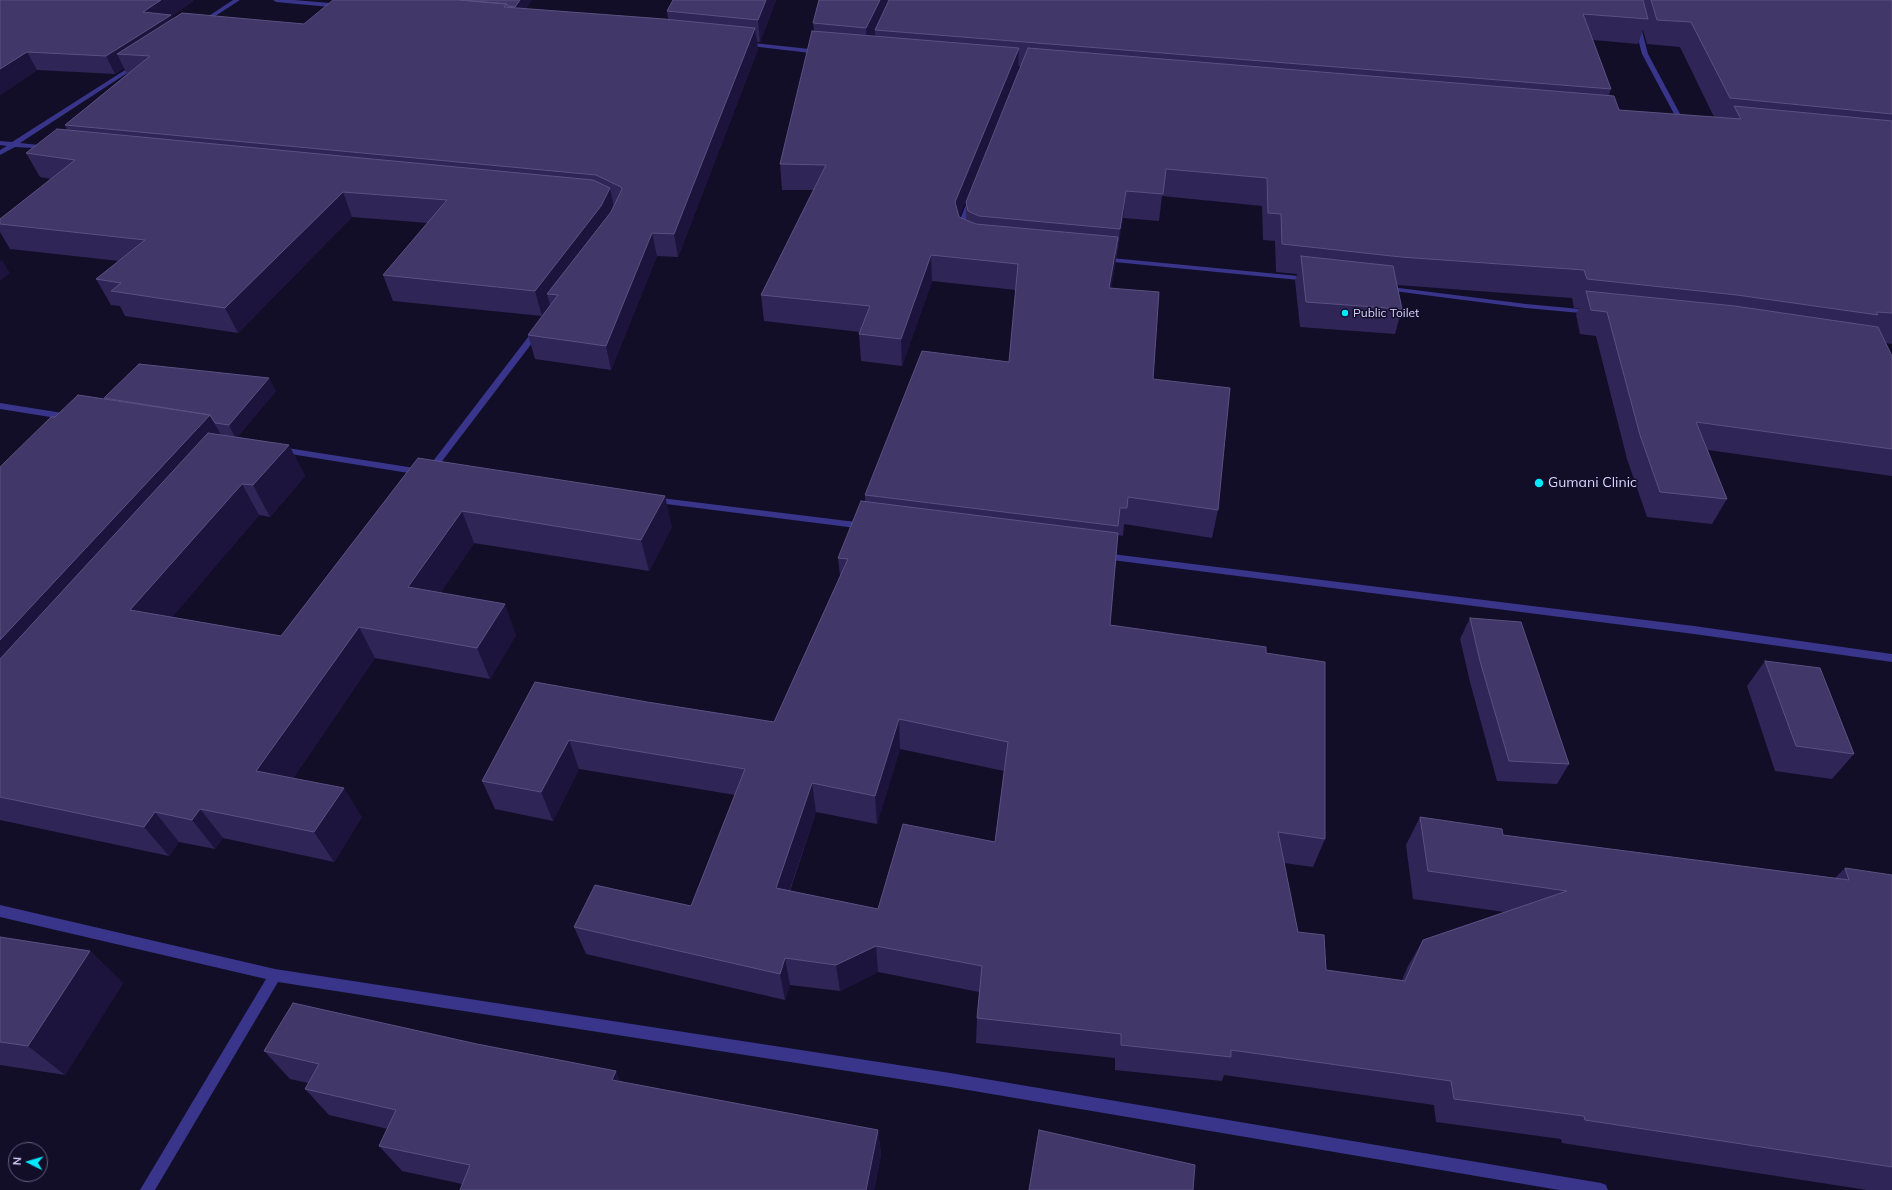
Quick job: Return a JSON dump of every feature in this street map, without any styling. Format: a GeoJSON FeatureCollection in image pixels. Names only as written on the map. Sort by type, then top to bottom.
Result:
{"type":"FeatureCollection","features":[{"type":"Feature","properties":{"kind":"street"},"geometry":{"type":"LineString","coordinates":[[197,26],[237,0]]}},
{"type":"Feature","properties":{"kind":"street"},"geometry":{"type":"LineString","coordinates":[[276,0],[344,6]]}},
{"type":"Feature","properties":{"kind":"street"},"geometry":{"type":"LineString","coordinates":[[1631,0],[1644,54],[1683,125]]}},
{"type":"Feature","properties":{"kind":"street"},"geometry":{"type":"LineString","coordinates":[[737,43],[823,52]]}},
{"type":"Feature","properties":{"kind":"street"},"geometry":{"type":"LineString","coordinates":[[0,153],[144,60]]}},
{"type":"Feature","properties":{"kind":"street"},"geometry":{"type":"LineString","coordinates":[[1676,124],[1691,125]]}},
{"type":"Feature","properties":{"kind":"street"},"geometry":{"type":"LineString","coordinates":[[0,144],[58,149]]}},
{"type":"Feature","properties":{"kind":"street"},"geometry":{"type":"LineString","coordinates":[[963,241],[960,229],[974,193]]}},
{"type":"Feature","properties":{"kind":"street"},"geometry":{"type":"LineString","coordinates":[[1094,258],[1315,280]]}},
{"type":"Feature","properties":{"kind":"street"},"geometry":{"type":"LineString","coordinates":[[1378,286],[1526,306],[1599,313]]}},
{"type":"Feature","properties":{"kind":"street"},"geometry":{"type":"LineString","coordinates":[[268,448],[432,473],[545,321]]}},
{"type":"Feature","properties":{"kind":"street"},"geometry":{"type":"LineString","coordinates":[[0,406],[77,418]]}},
{"type":"Feature","properties":{"kind":"street"},"geometry":{"type":"LineString","coordinates":[[641,499],[877,528]]}},
{"type":"Feature","properties":{"kind":"street"},"geometry":{"type":"LineString","coordinates":[[1098,555],[1694,630],[1892,658]]}},
{"type":"Feature","properties":{"kind":"street"},"geometry":{"type":"LineString","coordinates":[[0,911],[275,975],[950,1080],[1601,1190]]}},
{"type":"Feature","properties":{"kind":"street"},"geometry":{"type":"LineString","coordinates":[[147,1190],[275,975]]}},
{"type":"Feature","properties":{"kind":"building"},"geometry":{"type":"Polygon","coordinates":[[[0,0],[161,0],[143,12],[171,15],[106,56],[27,52],[0,69],[0,0]]]}},
{"type":"Feature","properties":{"kind":"building"},"geometry":{"type":"Polygon","coordinates":[[[333,0],[460,0],[507,4],[504,7],[664,19],[755,28],[674,234],[652,233],[606,346],[528,335],[558,295],[547,294],[611,212],[622,189],[621,187],[596,175],[65,125],[150,56],[117,54],[182,13],[304,24],[333,0]]]}},
{"type":"Feature","properties":{"kind":"building"},"geometry":{"type":"Polygon","coordinates":[[[460,0],[520,0],[515,7],[507,6],[507,4],[460,0]]]}},
{"type":"Feature","properties":{"kind":"building"},"geometry":{"type":"Polygon","coordinates":[[[673,0],[766,0],[758,20],[667,11],[673,0]]]}},
{"type":"Feature","properties":{"kind":"building"},"geometry":{"type":"Polygon","coordinates":[[[819,0],[880,0],[866,28],[813,23],[819,0]]]}},
{"type":"Feature","properties":{"kind":"building"},"geometry":{"type":"Polygon","coordinates":[[[889,0],[1643,0],[1648,19],[1583,14],[1611,89],[875,30],[889,0]]]}},
{"type":"Feature","properties":{"kind":"building"},"geometry":{"type":"Polygon","coordinates":[[[1651,0],[1892,0],[1892,114],[1730,98],[1691,22],[1657,20],[1651,0]]]}},
{"type":"Feature","properties":{"kind":"building"},"geometry":{"type":"Polygon","coordinates":[[[812,31],[1019,48],[955,202],[959,217],[976,224],[1118,237],[1109,288],[1159,292],[1153,379],[1230,388],[1218,510],[1128,497],[1127,508],[1120,508],[1118,526],[865,495],[922,351],[1009,362],[1018,264],[931,255],[901,339],[859,334],[870,306],[761,295],[826,165],[780,164],[812,31]]]}},
{"type":"Feature","properties":{"kind":"building"},"geometry":{"type":"Polygon","coordinates":[[[1028,48],[1614,96],[1619,110],[1741,119],[1734,106],[1892,121],[1892,313],[1876,312],[1878,315],[1737,295],[1587,279],[1584,270],[1401,257],[1282,244],[1281,214],[1268,213],[1267,178],[1166,169],[1163,194],[1126,191],[1120,229],[979,216],[968,211],[966,202],[1028,48]]]}},
{"type":"Feature","properties":{"kind":"building"},"geometry":{"type":"Polygon","coordinates":[[[57,129],[593,180],[610,188],[601,206],[535,291],[383,275],[447,200],[343,192],[225,308],[111,291],[121,283],[96,279],[145,240],[0,224],[0,219],[75,160],[26,153],[57,129]]]}},
{"type":"Feature","properties":{"kind":"building"},"geometry":{"type":"Polygon","coordinates":[[[1301,256],[1393,266],[1402,309],[1306,302],[1301,256]]]}},
{"type":"Feature","properties":{"kind":"building"},"geometry":{"type":"Polygon","coordinates":[[[1586,291],[1735,306],[1878,327],[1892,356],[1892,449],[1696,422],[1727,499],[1660,492],[1640,435],[1607,312],[1591,310],[1586,291]]]}},
{"type":"Feature","properties":{"kind":"building"},"geometry":{"type":"Polygon","coordinates":[[[139,364],[269,378],[229,425],[215,423],[210,415],[104,398],[139,364]]]}},
{"type":"Feature","properties":{"kind":"building"},"geometry":{"type":"Polygon","coordinates":[[[78,395],[210,415],[0,640],[0,467],[51,417],[55,417],[78,395]]]}},
{"type":"Feature","properties":{"kind":"building"},"geometry":{"type":"Polygon","coordinates":[[[208,433],[289,445],[253,485],[242,484],[130,610],[281,636],[418,458],[665,496],[641,540],[462,511],[408,587],[505,604],[477,648],[359,627],[256,771],[344,788],[314,832],[200,809],[192,820],[155,812],[144,827],[0,797],[0,659],[208,433]]]}},
{"type":"Feature","properties":{"kind":"building"},"geometry":{"type":"Polygon","coordinates":[[[861,501],[1118,533],[1110,625],[1266,647],[1266,653],[1325,662],[1325,839],[1278,832],[1298,932],[1324,935],[1326,970],[1405,981],[1423,940],[1567,891],[1428,871],[1420,817],[1502,829],[1503,835],[1849,880],[1845,868],[1892,875],[1892,1167],[1585,1120],[1584,1116],[1454,1099],[1451,1081],[1231,1050],[1231,1057],[1121,1045],[1121,1034],[977,1018],[982,966],[876,946],[836,965],[785,958],[780,974],[574,927],[595,885],[691,906],[745,769],[569,740],[541,792],[482,781],[535,682],[647,702],[774,722],[848,559],[838,558],[861,501]],[[899,719],[875,796],[812,783],[776,888],[878,909],[903,824],[995,842],[1008,742],[899,719]]]}},
{"type":"Feature","properties":{"kind":"building"},"geometry":{"type":"Polygon","coordinates":[[[1470,618],[1521,622],[1569,764],[1509,761],[1480,661],[1470,618]]]}},
{"type":"Feature","properties":{"kind":"building"},"geometry":{"type":"Polygon","coordinates":[[[1765,661],[1820,668],[1854,754],[1796,746],[1765,661]]]}},
{"type":"Feature","properties":{"kind":"building"},"geometry":{"type":"Polygon","coordinates":[[[0,937],[90,951],[28,1046],[0,1042],[0,937]]]}},
{"type":"Feature","properties":{"kind":"building"},"geometry":{"type":"Polygon","coordinates":[[[293,1003],[477,1044],[616,1071],[612,1080],[878,1130],[866,1190],[460,1190],[470,1165],[379,1146],[396,1110],[305,1089],[319,1064],[264,1051],[293,1003]]]}},
{"type":"Feature","properties":{"kind":"building"},"geometry":{"type":"Polygon","coordinates":[[[1039,1130],[1195,1165],[1193,1190],[1029,1190],[1039,1130]]]}},
{"type":"Feature","properties":{"kind":"place","name":"Public Toilet"},"geometry":{"type":"Point","coordinates":[1345,313]}},
{"type":"Feature","properties":{"kind":"place","name":"Gumani Clinic"},"geometry":{"type":"Point","coordinates":[1539,483]}}]}
